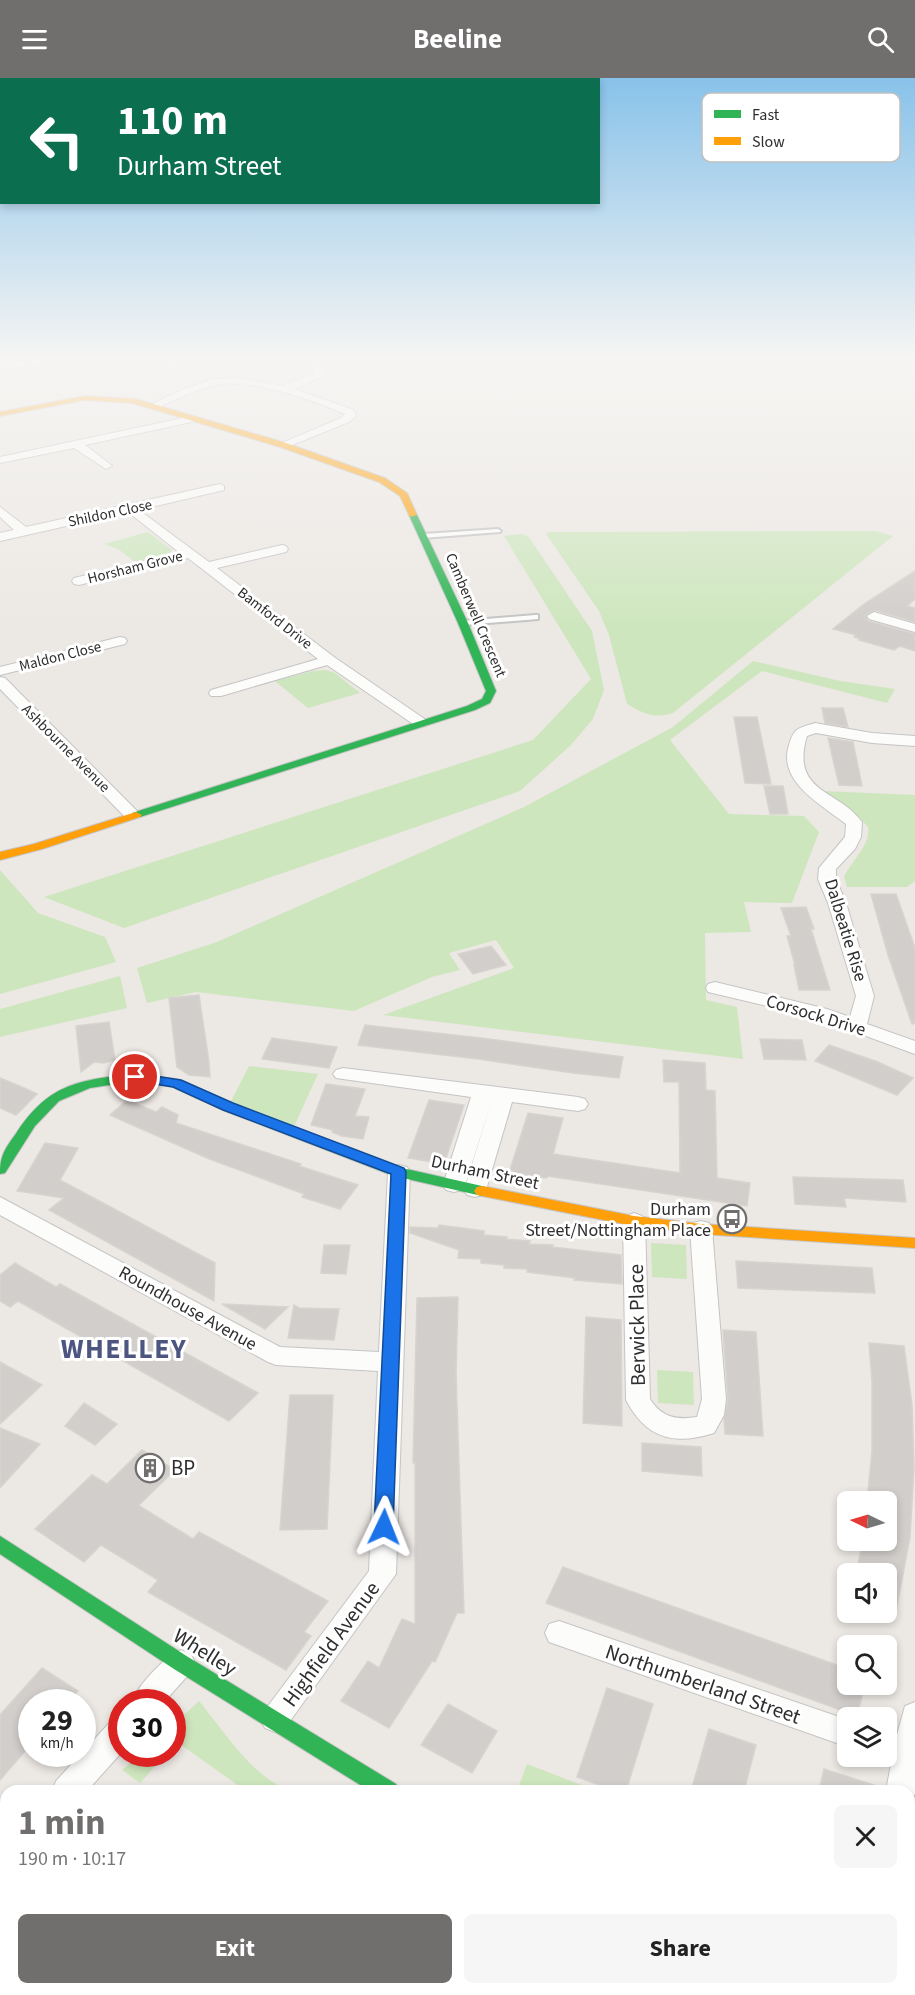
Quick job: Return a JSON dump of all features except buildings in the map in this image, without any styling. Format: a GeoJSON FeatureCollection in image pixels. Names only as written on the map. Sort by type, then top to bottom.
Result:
{"type":"FeatureCollection","features":[{"type":"Feature","properties":{"kind":"street"},"geometry":{"type":"LineString","coordinates":[[0,460],[60,447]]}},
{"type":"Feature","properties":{"kind":"street"},"geometry":{"type":"LineString","coordinates":[[81,447],[106,466]]}},
{"type":"Feature","properties":{"kind":"street","name":"Camberwell Crescent"},"geometry":{"type":"LineString","coordinates":[[0,856],[38,847],[471,708],[486,701],[490,691],[463,623],[404,495],[382,480],[290,447]]}},
{"type":"Feature","properties":{"kind":"street"},"geometry":{"type":"LineString","coordinates":[[92,469],[119,463]]}},
{"type":"Feature","properties":{"kind":"street","name":"Shildon Close"},"geometry":{"type":"LineString","coordinates":[[0,537],[220,488]]}},
{"type":"Feature","properties":{"kind":"street","name":"Bamford Drive"},"geometry":{"type":"LineString","coordinates":[[131,509],[329,660],[421,723]]}},
{"type":"Feature","properties":{"kind":"street"},"geometry":{"type":"LineString","coordinates":[[0,511],[24,532]]}},
{"type":"Feature","properties":{"kind":"street"},"geometry":{"type":"LineString","coordinates":[[208,566],[282,549]]}},
{"type":"Feature","properties":{"kind":"street","name":"Horsham Grove"},"geometry":{"type":"LineString","coordinates":[[79,581],[190,554]]}},
{"type":"Feature","properties":{"kind":"street"},"geometry":{"type":"LineString","coordinates":[[874,616],[894,626],[915,628]]}},
{"type":"Feature","properties":{"kind":"street","name":"Maldon Close"},"geometry":{"type":"LineString","coordinates":[[0,671],[120,641]]}},
{"type":"Feature","properties":{"kind":"street"},"geometry":{"type":"LineString","coordinates":[[216,693],[329,660]]}},
{"type":"Feature","properties":{"kind":"street","name":"Ashbourne Avenue"},"geometry":{"type":"LineString","coordinates":[[0,681],[132,815]]}},
{"type":"Feature","properties":{"kind":"street","name":"Dalbeatie Rise"},"geometry":{"type":"LineString","coordinates":[[857,1026],[865,996],[837,903],[827,879],[828,868],[849,845],[853,837],[854,822],[808,788],[795,769],[795,744],[800,733],[806,729],[815,728],[872,738],[915,741]]}},
{"type":"Feature","properties":{"kind":"street","name":"Corsock Drive"},"geometry":{"type":"LineString","coordinates":[[715,988],[781,1002],[857,1026],[915,1048]]}},
{"type":"Feature","properties":{"kind":"street"},"geometry":{"type":"LineString","coordinates":[[343,1074],[578,1104]]}},
{"type":"Feature","properties":{"kind":"street","name":"Durham Street"},"geometry":{"type":"LineString","coordinates":[[0,1169],[30,1123],[54,1098],[87,1084],[135,1077],[176,1083],[228,1107],[399,1172],[476,1190],[634,1221],[701,1229],[915,1243]]}},
{"type":"Feature","properties":{"kind":"street"},"geometry":{"type":"LineString","coordinates":[[454,1185],[494,1094]]}},
{"type":"Feature","properties":{"kind":"street"},"geometry":{"type":"LineString","coordinates":[[476,1190],[494,1094]]}},
{"type":"Feature","properties":{"kind":"street","name":"Highfield Avenue"},"geometry":{"type":"LineString","coordinates":[[275,1719],[382,1574],[399,1172]]}},
{"type":"Feature","properties":{"kind":"street","name":"Roundhouse Avenue"},"geometry":{"type":"LineString","coordinates":[[0,1205],[276,1356],[390,1362]]}},
{"type":"Feature","properties":{"kind":"street","name":"Berwick Place"},"geometry":{"type":"LineString","coordinates":[[634,1221],[638,1401],[645,1415],[661,1425],[684,1430],[705,1426],[712,1415],[714,1399],[701,1229]]}},
{"type":"Feature","properties":{"kind":"street","name":"Whelley"},"geometry":{"type":"LineString","coordinates":[[0,1544],[181,1663],[380,1785]]}},
{"type":"Feature","properties":{"kind":"street","name":"Northumberland Street"},"geometry":{"type":"LineString","coordinates":[[559,1633],[837,1730]]}},
{"type":"Feature","properties":{"kind":"street"},"geometry":{"type":"LineString","coordinates":[[158,1689],[181,1663]]}},
{"type":"Feature","properties":{"kind":"street"},"geometry":{"type":"LineString","coordinates":[[901,1785],[903,1754],[915,1715]]}},
{"type":"Feature","properties":{"kind":"street"},"geometry":{"type":"LineString","coordinates":[[72,1785],[108,1746]]}},
{"type":"Feature","properties":{"kind":"lane"},"geometry":{"type":"LineString","coordinates":[[423,536],[498,531]]}},
{"type":"Feature","properties":{"kind":"lane"},"geometry":{"type":"LineString","coordinates":[[463,623],[535,617]]}},
{"type":"Feature","properties":{"kind":"green space"},"geometry":{"type":"Polygon","coordinates":[[[876,531],[893,536],[673,713],[660,716],[644,713],[627,704],[609,635],[599,611],[546,534],[549,532],[876,531]]]}},
{"type":"Feature","properties":{"kind":"green space"},"geometry":{"type":"Polygon","coordinates":[[[148,532],[172,550],[170,553],[137,563],[118,549],[104,544],[148,532]]]}},
{"type":"Feature","properties":{"kind":"green space"},"geometry":{"type":"Polygon","coordinates":[[[522,534],[529,537],[592,631],[604,690],[593,719],[571,745],[520,791],[124,928],[44,897],[533,740],[591,679],[504,536],[522,534]]]}},
{"type":"Feature","properties":{"kind":"green space"},"geometry":{"type":"Polygon","coordinates":[[[753,661],[840,681],[895,689],[887,703],[762,671],[670,740],[729,814],[804,816],[819,832],[792,903],[744,902],[751,932],[705,933],[706,1000],[737,1007],[743,1059],[383,1015],[514,968],[496,940],[449,953],[460,970],[432,977],[354,1011],[196,992],[147,1003],[137,968],[217,942],[524,807],[673,727],[753,661]]]}},
{"type":"Feature","properties":{"kind":"green space"},"geometry":{"type":"Polygon","coordinates":[[[326,670],[335,673],[360,693],[308,708],[275,681],[313,671],[326,670]]]}},
{"type":"Feature","properties":{"kind":"green space"},"geometry":{"type":"Polygon","coordinates":[[[822,791],[915,795],[915,881],[907,887],[847,887],[844,877],[864,847],[868,827],[857,815],[822,791]]]}},
{"type":"Feature","properties":{"kind":"green space"},"geometry":{"type":"Polygon","coordinates":[[[0,870],[38,913],[105,937],[116,962],[0,994],[0,870]]]}},
{"type":"Feature","properties":{"kind":"green space"},"geometry":{"type":"Polygon","coordinates":[[[120,976],[127,1008],[0,1037],[0,1009],[120,976]]]}},
{"type":"Feature","properties":{"kind":"green space"},"geometry":{"type":"Polygon","coordinates":[[[249,1066],[318,1074],[292,1131],[228,1107],[249,1066]]]}},
{"type":"Feature","properties":{"kind":"green space"},"geometry":{"type":"Polygon","coordinates":[[[651,1243],[686,1245],[687,1279],[652,1277],[651,1243]]]}},
{"type":"Feature","properties":{"kind":"green space"},"geometry":{"type":"Polygon","coordinates":[[[657,1370],[693,1372],[694,1405],[658,1403],[657,1370]]]}},
{"type":"Feature","properties":{"kind":"green space"},"geometry":{"type":"Polygon","coordinates":[[[199,1701],[251,1764],[278,1785],[238,1785],[186,1748],[186,1713],[199,1701]]]}},
{"type":"Feature","properties":{"kind":"green space"},"geometry":{"type":"Polygon","coordinates":[[[527,1764],[581,1785],[519,1785],[527,1764]]]}},
{"type":"Feature","properties":{"kind":"green space"},"geometry":{"type":"Polygon","coordinates":[[[126,1767],[154,1767],[140,1783],[122,1770],[126,1767]]]}},
{"type":"Feature","properties":{"kind":"traffic: fast"},"geometry":{"type":"LineString","coordinates":[[136,815],[471,708],[486,701],[491,691],[463,623],[413,515]]}},
{"type":"Feature","properties":{"kind":"traffic: fast"},"geometry":{"type":"LineString","coordinates":[[0,1169],[30,1123],[54,1098],[87,1084],[135,1077],[176,1083],[228,1107],[399,1172],[482,1191]]}},
{"type":"Feature","properties":{"kind":"traffic: fast"},"geometry":{"type":"LineString","coordinates":[[0,1544],[181,1663],[379,1785]]}},
{"type":"Feature","properties":{"kind":"traffic: slow"},"geometry":{"type":"LineString","coordinates":[[290,447],[382,480],[404,495],[413,515]]}},
{"type":"Feature","properties":{"kind":"traffic: slow"},"geometry":{"type":"LineString","coordinates":[[0,856],[38,847],[136,815]]}},
{"type":"Feature","properties":{"kind":"traffic: slow"},"geometry":{"type":"LineString","coordinates":[[482,1191],[634,1221],[701,1229],[915,1243]]}},
{"type":"Feature","properties":{"kind":"place","name":"Durham Street/Nottingham Place"},"geometry":{"type":"Point","coordinates":[732,1219]}},
{"type":"Feature","properties":{"kind":"place","name":"BP"},"geometry":{"type":"Point","coordinates":[150,1468]}},
{"type":"Feature","properties":{"kind":"district","name":"WHELLEY"},"geometry":{"type":"Point","coordinates":[124,1348]}},
{"type":"Feature","properties":{"kind":"route"},"geometry":{"type":"LineString","coordinates":[[135,1077],[176,1083],[228,1107],[399,1172],[384,1527]]}}]}
